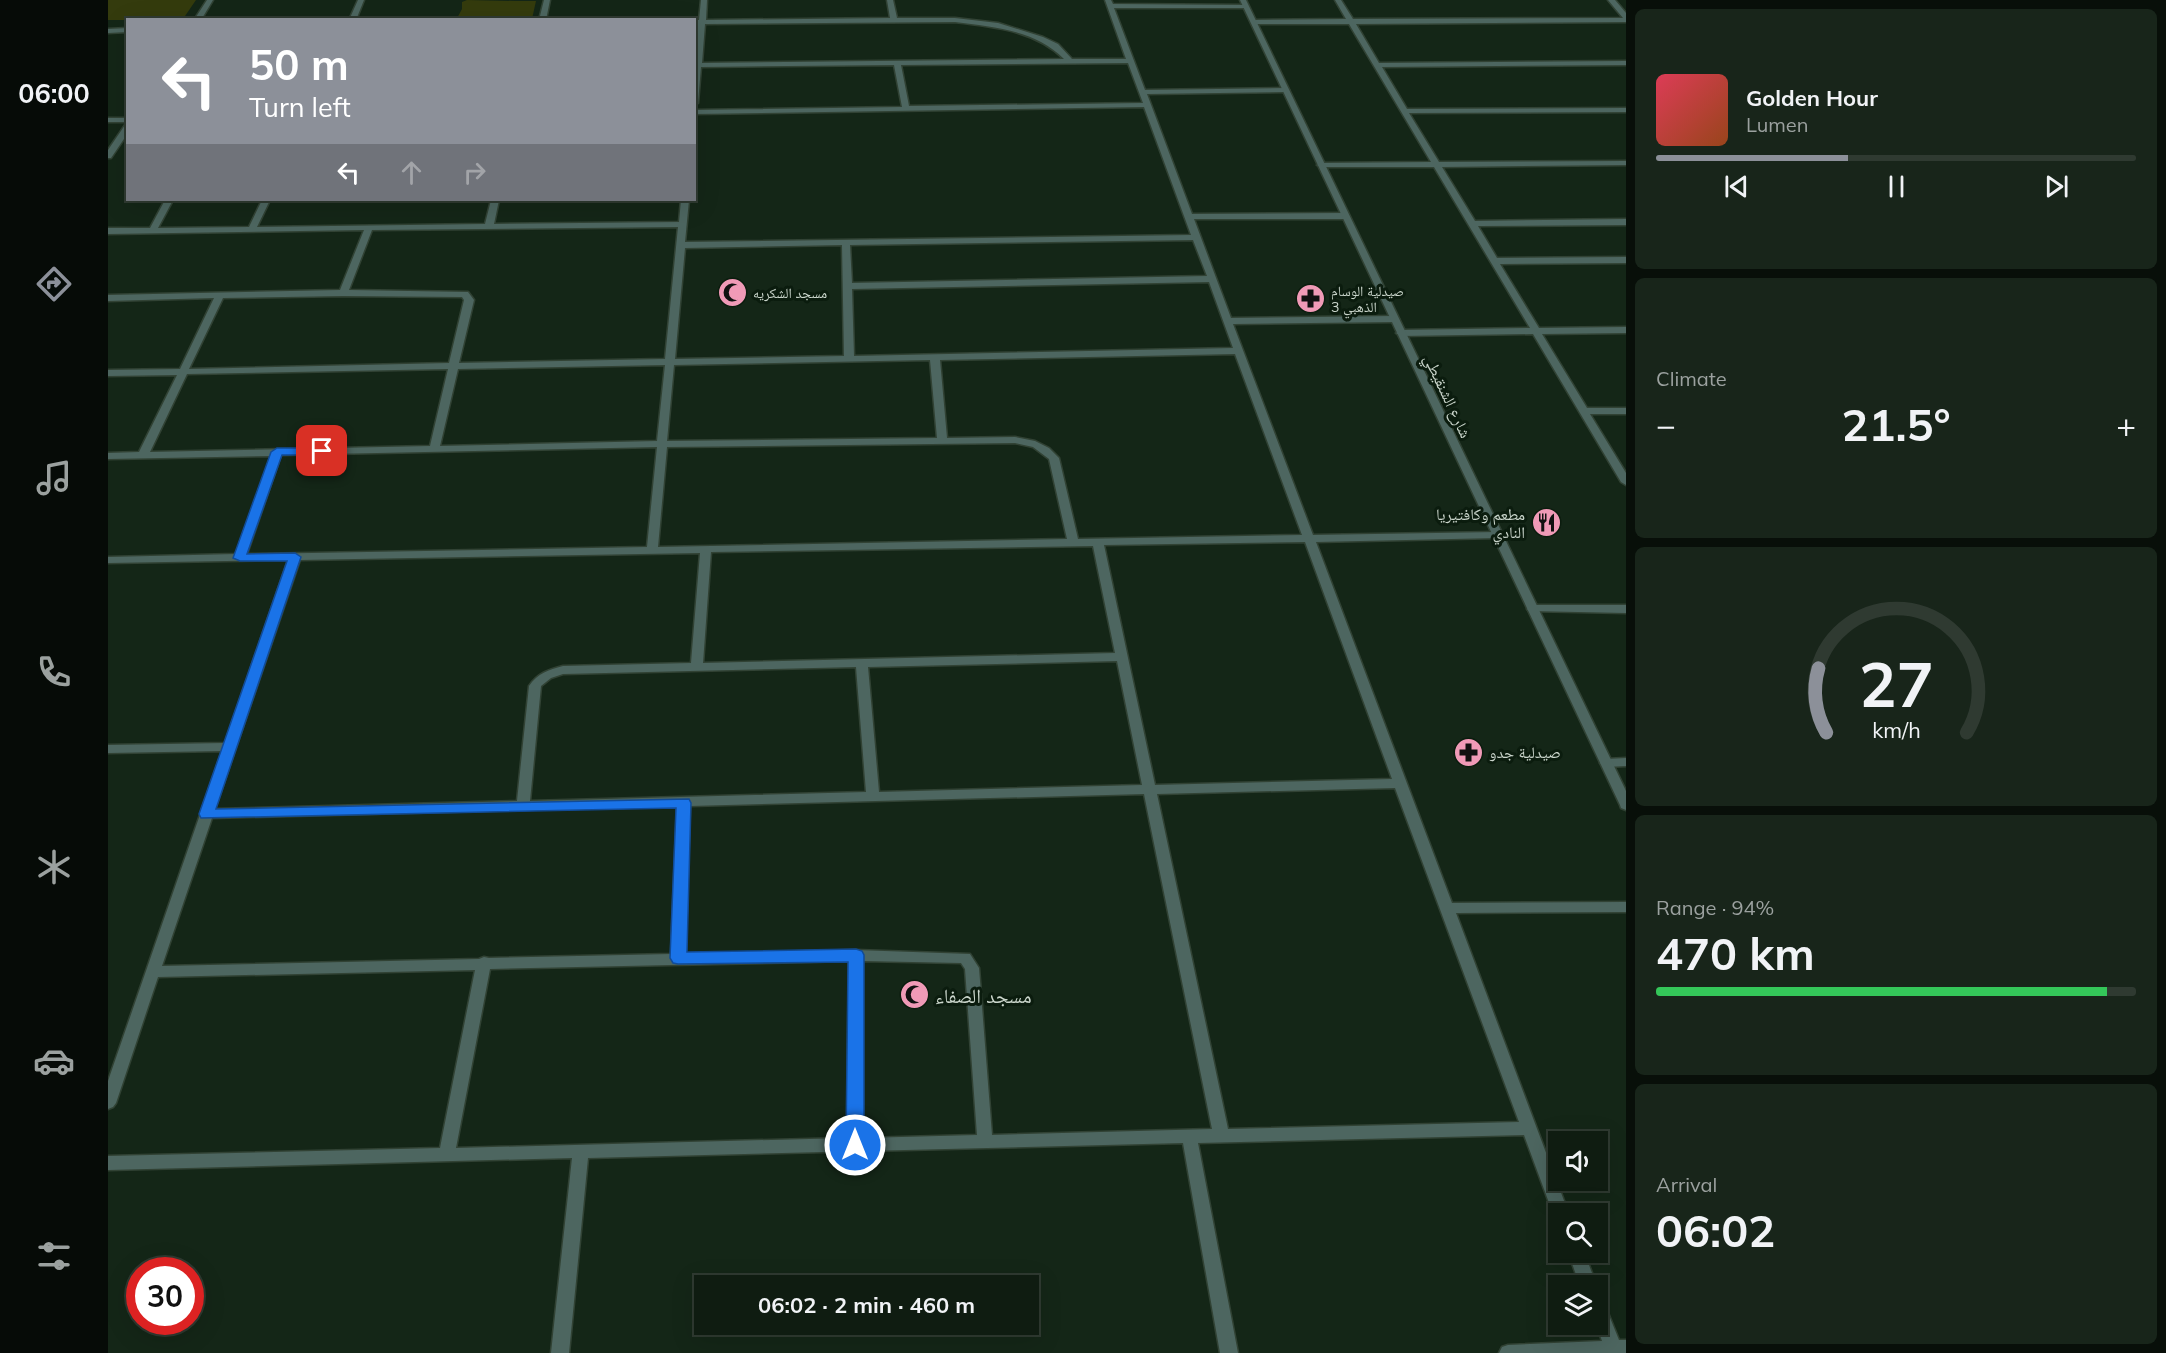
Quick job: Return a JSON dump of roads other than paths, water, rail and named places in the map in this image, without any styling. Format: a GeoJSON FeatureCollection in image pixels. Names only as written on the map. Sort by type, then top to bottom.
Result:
{"type":"FeatureCollection","features":[{"type":"Feature","properties":{"kind":"street"},"geometry":{"type":"LineString","coordinates":[[198,18],[210,0]]}},
{"type":"Feature","properties":{"kind":"street"},"geometry":{"type":"LineString","coordinates":[[353,18],[361,0]]}},
{"type":"Feature","properties":{"kind":"street"},"geometry":{"type":"LineString","coordinates":[[542,18],[547,0]]}},
{"type":"Feature","properties":{"kind":"street"},"geometry":{"type":"LineString","coordinates":[[696,84],[698,22],[704,0]]}},
{"type":"Feature","properties":{"kind":"street"},"geometry":{"type":"LineString","coordinates":[[890,0],[894,20]]}},
{"type":"Feature","properties":{"kind":"street"},"geometry":{"type":"LineString","coordinates":[[1338,0],[1626,482]]}},
{"type":"Feature","properties":{"kind":"street"},"geometry":{"type":"LineString","coordinates":[[1611,0],[1626,18]]}},
{"type":"Feature","properties":{"kind":"street"},"geometry":{"type":"LineString","coordinates":[[1245,3],[1110,3],[1557,1203]]}},
{"type":"Feature","properties":{"kind":"street","name":"شارع الشنقيطي"},"geometry":{"type":"LineString","coordinates":[[1245,3],[1626,805]]}},
{"type":"Feature","properties":{"kind":"street"},"geometry":{"type":"LineString","coordinates":[[1254,22],[1626,18]]}},
{"type":"Feature","properties":{"kind":"street"},"geometry":{"type":"LineString","coordinates":[[698,22],[955,20],[1016,30],[1048,42],[1070,61]]}},
{"type":"Feature","properties":{"kind":"street"},"geometry":{"type":"LineString","coordinates":[[108,31],[126,30]]}},
{"type":"Feature","properties":{"kind":"street"},"geometry":{"type":"LineString","coordinates":[[698,65],[1131,61]]}},
{"type":"Feature","properties":{"kind":"street"},"geometry":{"type":"LineString","coordinates":[[897,63],[906,109]]}},
{"type":"Feature","properties":{"kind":"street"},"geometry":{"type":"LineString","coordinates":[[1378,65],[1626,63]]}},
{"type":"Feature","properties":{"kind":"street"},"geometry":{"type":"LineString","coordinates":[[1143,92],[1285,90]]}},
{"type":"Feature","properties":{"kind":"street"},"geometry":{"type":"LineString","coordinates":[[696,112],[1148,105]]}},
{"type":"Feature","properties":{"kind":"street"},"geometry":{"type":"LineString","coordinates":[[1405,111],[1626,110]]}},
{"type":"Feature","properties":{"kind":"street"},"geometry":{"type":"LineString","coordinates":[[108,120],[126,120]]}},
{"type":"Feature","properties":{"kind":"street"},"geometry":{"type":"LineString","coordinates":[[108,156],[126,130]]}},
{"type":"Feature","properties":{"kind":"street"},"geometry":{"type":"LineString","coordinates":[[1321,165],[1626,163]]}},
{"type":"Feature","properties":{"kind":"street"},"geometry":{"type":"LineString","coordinates":[[153,230],[168,201]]}},
{"type":"Feature","properties":{"kind":"street"},"geometry":{"type":"LineString","coordinates":[[252,229],[266,201]]}},
{"type":"Feature","properties":{"kind":"street"},"geometry":{"type":"LineString","coordinates":[[489,226],[495,201]]}},
{"type":"Feature","properties":{"kind":"street"},"geometry":{"type":"LineString","coordinates":[[652,550],[685,201]]}},
{"type":"Feature","properties":{"kind":"street"},"geometry":{"type":"LineString","coordinates":[[1189,217],[1346,216]]}},
{"type":"Feature","properties":{"kind":"street"},"geometry":{"type":"LineString","coordinates":[[1471,224],[1626,222]]}},
{"type":"Feature","properties":{"kind":"street"},"geometry":{"type":"LineString","coordinates":[[108,231],[683,224]]}},
{"type":"Feature","properties":{"kind":"street"},"geometry":{"type":"LineString","coordinates":[[343,293],[369,228]]}},
{"type":"Feature","properties":{"kind":"street"},"geometry":{"type":"LineString","coordinates":[[681,244],[1197,237]]}},
{"type":"Feature","properties":{"kind":"street"},"geometry":{"type":"LineString","coordinates":[[846,242],[849,358]]}},
{"type":"Feature","properties":{"kind":"street"},"geometry":{"type":"LineString","coordinates":[[1494,261],[1626,260]]}},
{"type":"Feature","properties":{"kind":"street"},"geometry":{"type":"LineString","coordinates":[[847,286],[1212,279]]}},
{"type":"Feature","properties":{"kind":"street"},"geometry":{"type":"LineString","coordinates":[[108,298],[343,293],[465,294],[469,300],[434,449]]}},
{"type":"Feature","properties":{"kind":"street"},"geometry":{"type":"LineString","coordinates":[[143,455],[220,295]]}},
{"type":"Feature","properties":{"kind":"street"},"geometry":{"type":"LineString","coordinates":[[1228,321],[1394,319]]}},
{"type":"Feature","properties":{"kind":"street"},"geometry":{"type":"LineString","coordinates":[[1401,333],[1626,330]]}},
{"type":"Feature","properties":{"kind":"street"},"geometry":{"type":"LineString","coordinates":[[108,373],[1239,351]]}},
{"type":"Feature","properties":{"kind":"street"},"geometry":{"type":"LineString","coordinates":[[935,357],[942,440]]}},
{"type":"Feature","properties":{"kind":"street"},"geometry":{"type":"LineString","coordinates":[[1584,411],[1626,411]]}},
{"type":"Feature","properties":{"kind":"street"},"geometry":{"type":"LineString","coordinates":[[108,456],[662,444],[1015,440],[1035,443],[1046,448],[1054,458],[1073,542]]}},
{"type":"Feature","properties":{"kind":"street"},"geometry":{"type":"LineString","coordinates":[[240,558],[277,452]]}},
{"type":"Feature","properties":{"kind":"street"},"geometry":{"type":"LineString","coordinates":[[108,560],[1497,535]]}},
{"type":"Feature","properties":{"kind":"street"},"geometry":{"type":"LineString","coordinates":[[1098,542],[1221,1135]]}},
{"type":"Feature","properties":{"kind":"street"},"geometry":{"type":"LineString","coordinates":[[697,667],[706,549]]}},
{"type":"Feature","properties":{"kind":"street"},"geometry":{"type":"LineString","coordinates":[[108,1103],[295,557]]}},
{"type":"Feature","properties":{"kind":"street"},"geometry":{"type":"LineString","coordinates":[[1533,609],[1626,609]]}},
{"type":"Feature","properties":{"kind":"street"},"geometry":{"type":"LineString","coordinates":[[524,806],[535,686],[540,677],[563,670],[1122,657]]}},
{"type":"Feature","properties":{"kind":"street"},"geometry":{"type":"LineString","coordinates":[[862,663],[873,797]]}},
{"type":"Feature","properties":{"kind":"street"},"geometry":{"type":"LineString","coordinates":[[108,749],[229,747]]}},
{"type":"Feature","properties":{"kind":"street"},"geometry":{"type":"LineString","coordinates":[[1606,763],[1626,762]]}},
{"type":"Feature","properties":{"kind":"street"},"geometry":{"type":"LineString","coordinates":[[207,814],[1400,783]]}},
{"type":"Feature","properties":{"kind":"street"},"geometry":{"type":"LineString","coordinates":[[678,958],[684,803]]}},
{"type":"Feature","properties":{"kind":"street"},"geometry":{"type":"LineString","coordinates":[[1447,908],[1626,907]]}},
{"type":"Feature","properties":{"kind":"street"},"geometry":{"type":"LineString","coordinates":[[153,972],[678,958],[856,955],[957,957],[970,963],[985,1142]]}},
{"type":"Feature","properties":{"kind":"street"},"geometry":{"type":"LineString","coordinates":[[855,1145],[856,955]]}},
{"type":"Feature","properties":{"kind":"street"},"geometry":{"type":"LineString","coordinates":[[447,1155],[484,962]]}},
{"type":"Feature","properties":{"kind":"street"},"geometry":{"type":"LineString","coordinates":[[108,1163],[1528,1128]]}},
{"type":"Feature","properties":{"kind":"street"},"geometry":{"type":"LineString","coordinates":[[1189,1135],[1229,1353]]}},
{"type":"Feature","properties":{"kind":"street"},"geometry":{"type":"LineString","coordinates":[[560,1353],[581,1151]]}},
{"type":"Feature","properties":{"kind":"street"},"geometry":{"type":"LineString","coordinates":[[1508,1353],[1618,1350],[1608,1329]]}},
{"type":"Feature","properties":{"kind":"place","name":"مسجد الشكريه"},"geometry":{"type":"Point","coordinates":[732,293]}},
{"type":"Feature","properties":{"kind":"place","name":"صيدلية الوسام الذهبي 3"},"geometry":{"type":"Point","coordinates":[1310,299]}},
{"type":"Feature","properties":{"kind":"place","name":"مطعم وكافتيريا النادي"},"geometry":{"type":"Point","coordinates":[1546,523]}},
{"type":"Feature","properties":{"kind":"place","name":"صيدلية جدو"},"geometry":{"type":"Point","coordinates":[1468,752]}},
{"type":"Feature","properties":{"kind":"place","name":"مسجد الصفاء"},"geometry":{"type":"Point","coordinates":[914,995]}}]}
